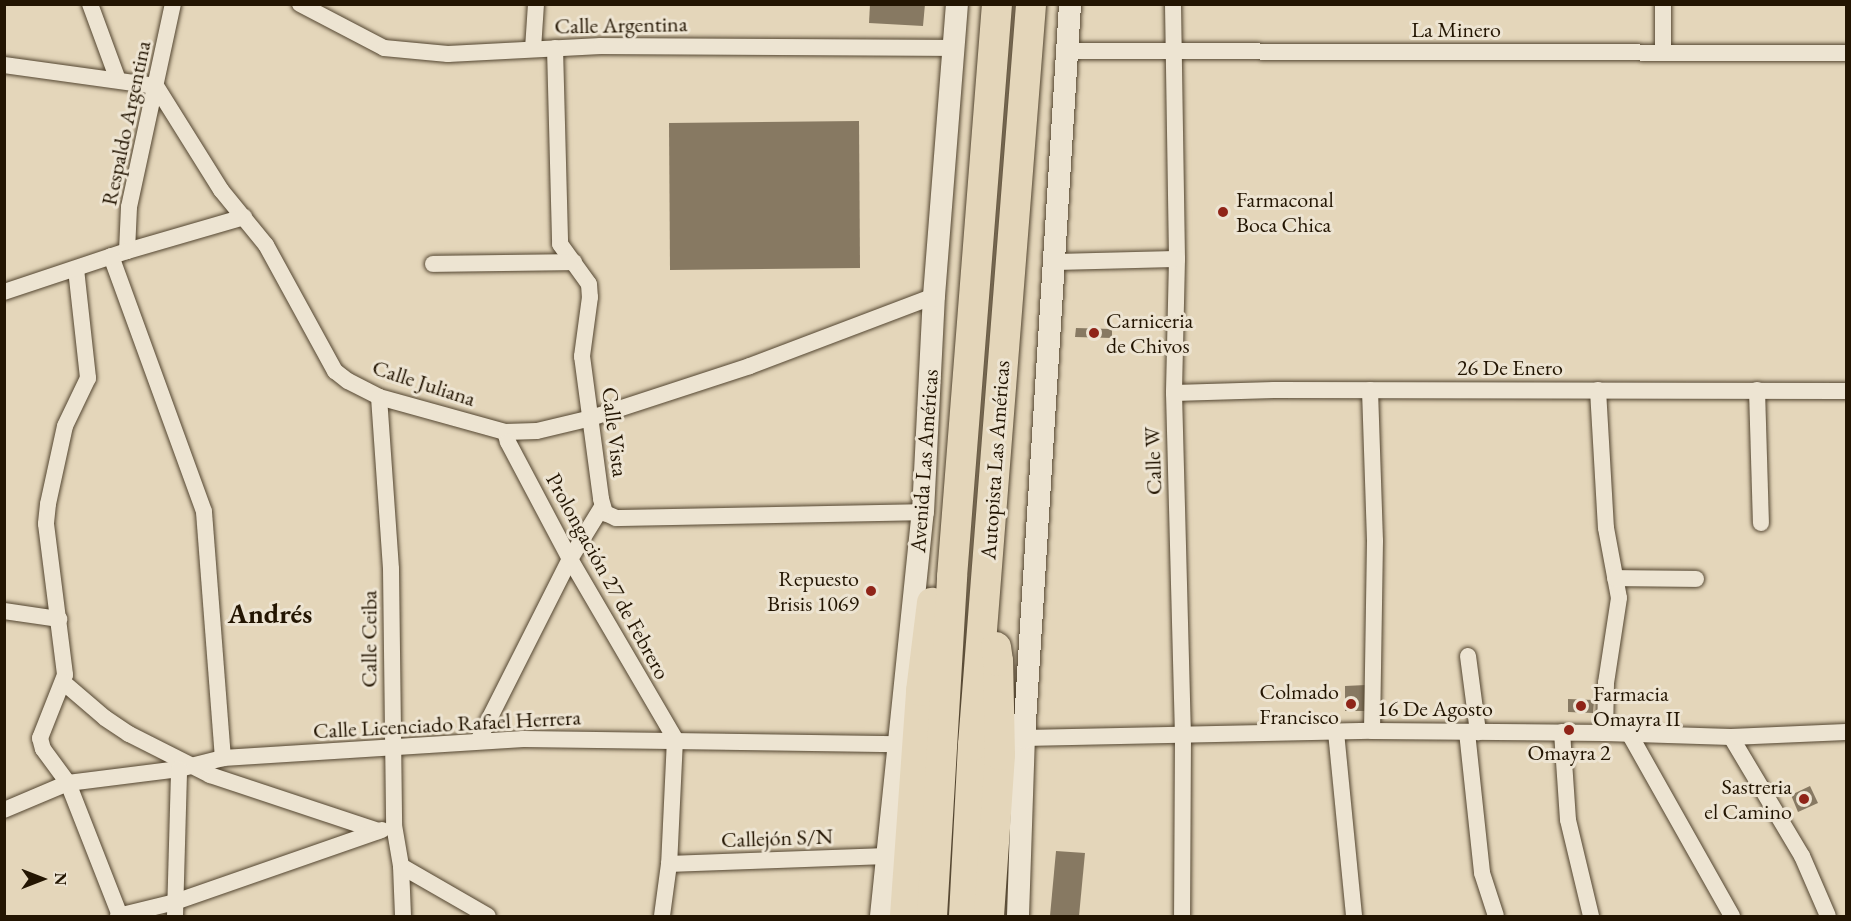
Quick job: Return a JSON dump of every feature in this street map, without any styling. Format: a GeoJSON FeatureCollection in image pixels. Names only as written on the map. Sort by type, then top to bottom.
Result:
{"type":"FeatureCollection","features":[{"type":"Feature","properties":{"kind":"highway","name":"Autopista Las Américas"},"geometry":{"type":"LineString","coordinates":[[932,916],[962,428],[997,4]]}},
{"type":"Feature","properties":{"kind":"highway","name":"Autopista Las Américas"},"geometry":{"type":"LineString","coordinates":[[964,916],[973,745],[1031,4]]}},
{"type":"Feature","properties":{"kind":"highway"},"geometry":{"type":"LineString","coordinates":[[905,916],[921,691],[939,552],[962,428]]}},
{"type":"Feature","properties":{"kind":"highway"},"geometry":{"type":"LineString","coordinates":[[985,592],[998,661],[1000,755],[989,916]]}},
{"type":"Feature","properties":{"kind":"street"},"geometry":{"type":"LineString","coordinates":[[90,4],[118,80]]}},
{"type":"Feature","properties":{"kind":"street","name":"Respaldo Argentina"},"geometry":{"type":"LineString","coordinates":[[119,254],[173,4]]}},
{"type":"Feature","properties":{"kind":"street","name":"Calle Argentina"},"geometry":{"type":"LineString","coordinates":[[300,4],[384,48],[448,54],[601,46],[954,48]]}},
{"type":"Feature","properties":{"kind":"street"},"geometry":{"type":"LineString","coordinates":[[533,50],[536,4]]}},
{"type":"Feature","properties":{"kind":"street","name":"Avenida Las Américas"},"geometry":{"type":"LineString","coordinates":[[881,916],[923,512],[934,296],[957,4]]}},
{"type":"Feature","properties":{"kind":"street"},"geometry":{"type":"LineString","coordinates":[[1018,916],[1024,738],[1070,4]]}},
{"type":"Feature","properties":{"kind":"street","name":"Calle W"},"geometry":{"type":"LineString","coordinates":[[1173,4],[1177,260],[1174,393],[1183,736],[1182,916]]}},
{"type":"Feature","properties":{"kind":"street"},"geometry":{"type":"LineString","coordinates":[[1663,4],[1663,53]]}},
{"type":"Feature","properties":{"kind":"street","name":"Calle Vista"},"geometry":{"type":"LineString","coordinates":[[555,48],[560,244],[588,284],[590,297],[582,356],[602,507],[605,513],[616,518],[923,512]]}},
{"type":"Feature","properties":{"kind":"street","name":"La Minero"},"geometry":{"type":"LineString","coordinates":[[1066,51],[1846,53]]}},
{"type":"Feature","properties":{"kind":"street"},"geometry":{"type":"LineString","coordinates":[[4,65],[156,86]]}},
{"type":"Feature","properties":{"kind":"street","name":"Calle Juliana"},"geometry":{"type":"LineString","coordinates":[[156,86],[221,190],[266,245],[335,371],[348,381],[380,397],[506,432],[537,431],[591,418],[750,366],[934,296]]}},
{"type":"Feature","properties":{"kind":"street"},"geometry":{"type":"LineString","coordinates":[[4,292],[119,254],[244,217]]}},
{"type":"Feature","properties":{"kind":"street"},"geometry":{"type":"LineString","coordinates":[[119,254],[204,512],[224,758]]}},
{"type":"Feature","properties":{"kind":"street"},"geometry":{"type":"LineString","coordinates":[[1054,262],[1177,260]]}},
{"type":"Feature","properties":{"kind":"street"},"geometry":{"type":"LineString","coordinates":[[432,264],[574,262]]}},
{"type":"Feature","properties":{"kind":"street"},"geometry":{"type":"LineString","coordinates":[[76,269],[88,378],[65,426],[48,504],[46,524],[65,675],[40,738],[43,749],[68,783],[119,916],[175,909],[386,828]]}},
{"type":"Feature","properties":{"kind":"street"},"geometry":{"type":"LineString","coordinates":[[1370,390],[1375,541],[1372,731]]}},
{"type":"Feature","properties":{"kind":"street","name":"26 De Enero"},"geometry":{"type":"LineString","coordinates":[[1174,393],[1370,390],[1846,391]]}},
{"type":"Feature","properties":{"kind":"street"},"geometry":{"type":"LineString","coordinates":[[1598,390],[1606,528],[1619,598],[1606,683],[1605,733]]}},
{"type":"Feature","properties":{"kind":"street"},"geometry":{"type":"LineString","coordinates":[[1757,390],[1761,523]]}},
{"type":"Feature","properties":{"kind":"street","name":"Calle Ceiba"},"geometry":{"type":"LineString","coordinates":[[380,397],[391,569],[391,747],[386,828],[400,866],[403,916]]}},
{"type":"Feature","properties":{"kind":"street","name":"Prolongación 27 de Febrero"},"geometry":{"type":"LineString","coordinates":[[506,432],[508,442],[570,559],[675,740]]}},
{"type":"Feature","properties":{"kind":"street"},"geometry":{"type":"LineString","coordinates":[[478,741],[570,559],[602,507]]}},
{"type":"Feature","properties":{"kind":"street"},"geometry":{"type":"LineString","coordinates":[[1615,578],[1696,579]]}},
{"type":"Feature","properties":{"kind":"street"},"geometry":{"type":"LineString","coordinates":[[4,611],[59,619]]}},
{"type":"Feature","properties":{"kind":"street"},"geometry":{"type":"LineString","coordinates":[[1468,656],[1482,873],[1496,916]]}},
{"type":"Feature","properties":{"kind":"street"},"geometry":{"type":"LineString","coordinates":[[63,682],[105,718],[187,768],[228,783],[386,828]]}},
{"type":"Feature","properties":{"kind":"street","name":"16 De Agosto"},"geometry":{"type":"LineString","coordinates":[[1024,738],[1372,731],[1562,732],[1731,737],[1846,732]]}},
{"type":"Feature","properties":{"kind":"street"},"geometry":{"type":"LineString","coordinates":[[1336,732],[1354,916]]}},
{"type":"Feature","properties":{"kind":"street"},"geometry":{"type":"LineString","coordinates":[[1562,732],[1568,820],[1591,916]]}},
{"type":"Feature","properties":{"kind":"street"},"geometry":{"type":"LineString","coordinates":[[1630,735],[1732,916]]}},
{"type":"Feature","properties":{"kind":"street"},"geometry":{"type":"LineString","coordinates":[[1731,737],[1802,856],[1828,916]]}},
{"type":"Feature","properties":{"kind":"street"},"geometry":{"type":"LineString","coordinates":[[662,916],[669,864],[675,740]]}},
{"type":"Feature","properties":{"kind":"street","name":"Calle Licenciado Rafael Herrera"},"geometry":{"type":"LineString","coordinates":[[4,810],[68,783],[187,768],[224,758],[478,741],[675,740],[899,744]]}},
{"type":"Feature","properties":{"kind":"street"},"geometry":{"type":"LineString","coordinates":[[175,909],[187,768]]}},
{"type":"Feature","properties":{"kind":"street","name":"Callejón S/N"},"geometry":{"type":"LineString","coordinates":[[669,864],[886,856]]}},
{"type":"Feature","properties":{"kind":"street"},"geometry":{"type":"LineString","coordinates":[[400,866],[488,916]]}},
{"type":"Feature","properties":{"kind":"building"},"geometry":{"type":"Polygon","coordinates":[[[870,4],[925,4],[923,26],[869,23],[870,4]]]}},
{"type":"Feature","properties":{"kind":"building"},"geometry":{"type":"Polygon","coordinates":[[[859,121],[860,268],[670,270],[669,123],[859,121]]]}},
{"type":"Feature","properties":{"kind":"building","name":"Carniceria de Chivos"},"geometry":{"type":"Polygon","coordinates":[[[1076,328],[1112,329],[1112,338],[1075,337],[1076,328]]]}},
{"type":"Feature","properties":{"kind":"building"},"geometry":{"type":"Polygon","coordinates":[[[1366,685],[1367,711],[1345,711],[1345,686],[1366,685]]]}},
{"type":"Feature","properties":{"kind":"building","name":"Farmacia Omayra II"},"geometry":{"type":"Polygon","coordinates":[[[1568,699],[1594,700],[1593,713],[1568,712],[1568,699]]]}},
{"type":"Feature","properties":{"kind":"building","name":"Sastreria el Camino"},"geometry":{"type":"Polygon","coordinates":[[[1810,786],[1818,803],[1798,812],[1791,795],[1810,786]]]}},
{"type":"Feature","properties":{"kind":"building"},"geometry":{"type":"Polygon","coordinates":[[[1056,851],[1085,853],[1079,916],[1050,916],[1056,851]]]}},
{"type":"Feature","properties":{"kind":"place","name":"Farmaconal Boca Chica"},"geometry":{"type":"Point","coordinates":[1223,212]}},
{"type":"Feature","properties":{"kind":"place","name":"Carniceria de Chivos"},"geometry":{"type":"Point","coordinates":[1094,333]}},
{"type":"Feature","properties":{"kind":"place","name":"Repuesto Brisis 1069"},"geometry":{"type":"Point","coordinates":[871,591]}},
{"type":"Feature","properties":{"kind":"place","name":"Colmado Francisco"},"geometry":{"type":"Point","coordinates":[1351,704]}},
{"type":"Feature","properties":{"kind":"place","name":"Farmacia Omayra II"},"geometry":{"type":"Point","coordinates":[1581,706]}},
{"type":"Feature","properties":{"kind":"place","name":"Omayra 2"},"geometry":{"type":"Point","coordinates":[1569,730]}},
{"type":"Feature","properties":{"kind":"place","name":"Sastreria el Camino"},"geometry":{"type":"Point","coordinates":[1804,799]}},
{"type":"Feature","properties":{"kind":"district","name":"Andrés"},"geometry":{"type":"Point","coordinates":[270,613]}}]}
